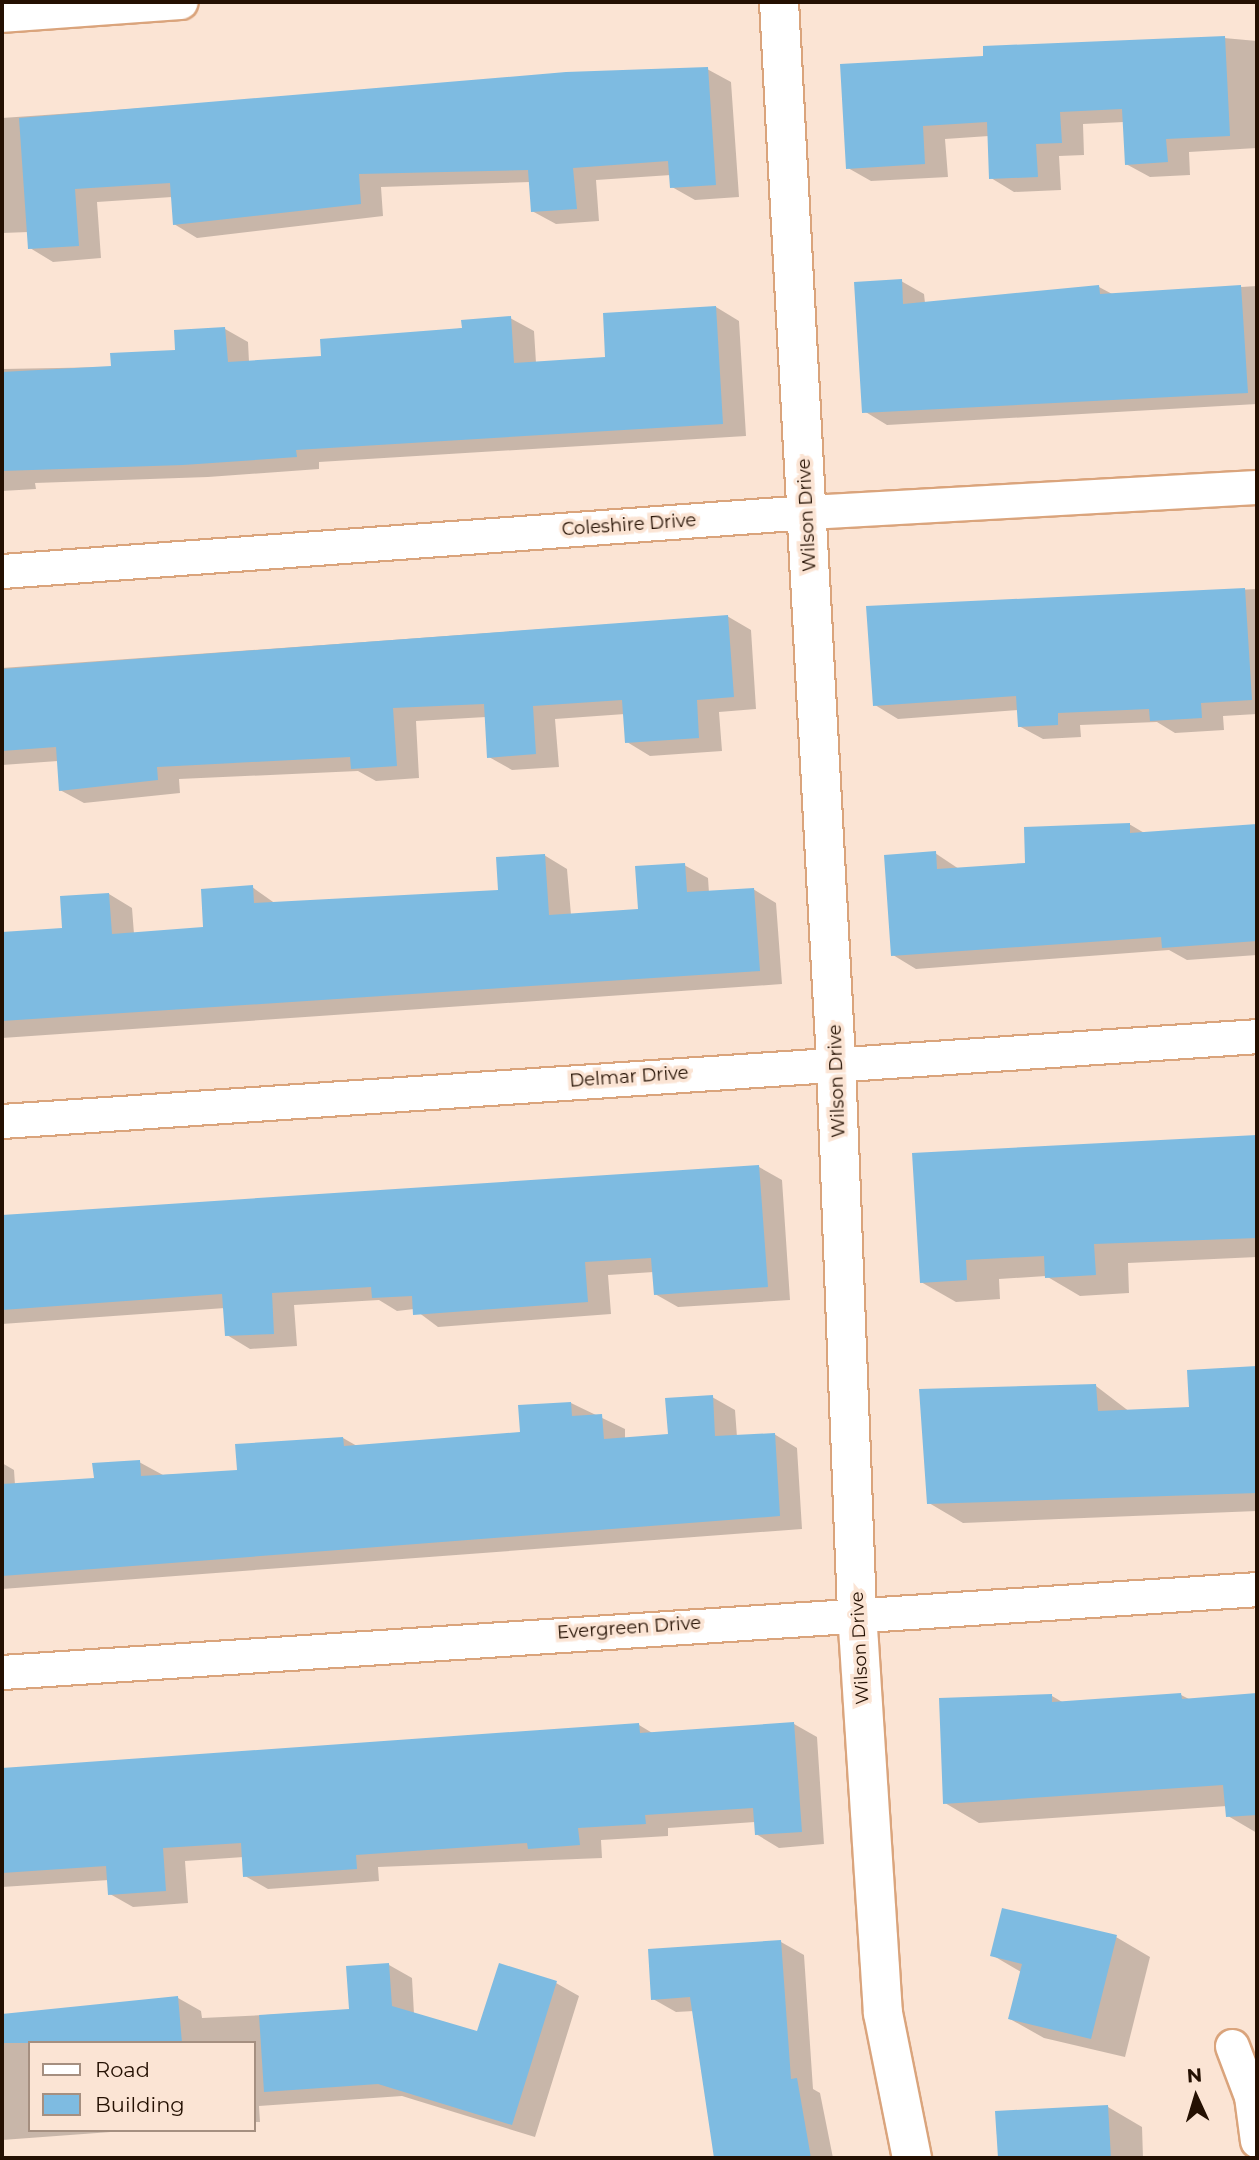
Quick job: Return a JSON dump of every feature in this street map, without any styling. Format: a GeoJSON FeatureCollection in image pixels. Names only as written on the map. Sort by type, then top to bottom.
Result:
{"type":"FeatureCollection","features":[{"type":"Feature","properties":{"kind":"street"},"geometry":{"type":"LineString","coordinates":[[2,15],[181,2]]}},
{"type":"Feature","properties":{"kind":"street","name":"Wilson Drive"},"geometry":{"type":"LineString","coordinates":[[779,2],[836,1063],[857,1612],[883,2013],[912,2158]]}},
{"type":"Feature","properties":{"kind":"street","name":"Coleshire Drive"},"geometry":{"type":"LineString","coordinates":[[2,571],[807,512],[1257,487]]}},
{"type":"Feature","properties":{"kind":"street","name":"Delmar Drive"},"geometry":{"type":"LineString","coordinates":[[2,1121],[1257,1036]]}},
{"type":"Feature","properties":{"kind":"street","name":"Evergreen Drive"},"geometry":{"type":"LineString","coordinates":[[2,1672],[857,1612],[1257,1589]]}},
{"type":"Feature","properties":{"kind":"street"},"geometry":{"type":"LineString","coordinates":[[1232,2046],[1251,2096],[1257,2141]]}},
{"type":"Feature","properties":{"kind":"building"},"geometry":{"type":"Polygon","coordinates":[[[1225,36],[1230,136],[1166,139],[1168,162],[1125,165],[1122,109],[1060,112],[1062,143],[1036,144],[1038,177],[989,179],[987,122],[923,126],[925,164],[846,169],[840,64],[983,56],[983,46],[1225,36]]]}},
{"type":"Feature","properties":{"kind":"building"},"geometry":{"type":"Polygon","coordinates":[[[708,67],[716,185],[670,188],[668,161],[573,168],[577,209],[531,212],[528,170],[359,174],[361,204],[173,225],[170,183],[75,189],[79,246],[28,249],[19,118],[566,72],[708,67]]]}},
{"type":"Feature","properties":{"kind":"building"},"geometry":{"type":"Polygon","coordinates":[[[902,279],[903,304],[1099,285],[1100,294],[1241,285],[1248,393],[862,413],[854,282],[902,279]]]}},
{"type":"Feature","properties":{"kind":"building"},"geometry":{"type":"Polygon","coordinates":[[[716,306],[723,424],[296,450],[297,457],[183,465],[2,471],[2,372],[111,366],[110,353],[175,350],[174,330],[225,327],[228,362],[321,356],[320,339],[462,328],[461,320],[511,316],[514,363],[605,357],[603,313],[716,306]]]}},
{"type":"Feature","properties":{"kind":"building"},"geometry":{"type":"Polygon","coordinates":[[[1245,588],[1252,700],[1201,703],[1202,718],[1150,721],[1149,709],[1058,713],[1058,725],[1018,727],[1016,696],[873,706],[866,606],[1245,588]]]}},
{"type":"Feature","properties":{"kind":"building"},"geometry":{"type":"Polygon","coordinates":[[[728,615],[734,697],[697,700],[699,738],[625,743],[622,700],[533,706],[536,754],[487,758],[484,704],[393,708],[397,766],[351,769],[350,757],[157,767],[158,780],[59,791],[56,747],[2,751],[2,669],[728,615]]]}},
{"type":"Feature","properties":{"kind":"building"},"geometry":{"type":"Polygon","coordinates":[[[1130,823],[1130,833],[1257,824],[1257,941],[1162,948],[1161,937],[891,956],[884,855],[936,851],[937,869],[1025,863],[1024,827],[1130,823]]]}},
{"type":"Feature","properties":{"kind":"building"},"geometry":{"type":"Polygon","coordinates":[[[545,854],[549,915],[638,909],[635,866],[685,863],[687,892],[754,888],[760,971],[2,1021],[2,932],[62,928],[60,896],[109,893],[112,934],[203,927],[201,889],[253,885],[254,903],[498,890],[496,857],[545,854]]]}},
{"type":"Feature","properties":{"kind":"building"},"geometry":{"type":"Polygon","coordinates":[[[1257,1135],[1257,1238],[1094,1244],[1096,1275],[1045,1278],[1044,1256],[966,1260],[967,1280],[920,1283],[912,1153],[1257,1135]]]}},
{"type":"Feature","properties":{"kind":"building"},"geometry":{"type":"Polygon","coordinates":[[[759,1165],[768,1287],[654,1295],[651,1258],[585,1262],[588,1302],[413,1315],[412,1296],[372,1298],[371,1287],[272,1293],[274,1334],[225,1336],[222,1294],[2,1310],[2,1215],[759,1165]]]}},
{"type":"Feature","properties":{"kind":"building"},"geometry":{"type":"Polygon","coordinates":[[[1257,1366],[1257,1493],[927,1504],[919,1389],[1096,1384],[1098,1411],[1189,1407],[1187,1370],[1257,1366]]]}},
{"type":"Feature","properties":{"kind":"building"},"geometry":{"type":"Polygon","coordinates":[[[713,1395],[715,1436],[775,1433],[780,1516],[2,1576],[2,1484],[94,1478],[92,1463],[140,1460],[141,1476],[237,1470],[235,1444],[343,1437],[344,1446],[520,1432],[518,1405],[571,1402],[572,1416],[602,1414],[604,1439],[668,1434],[665,1398],[713,1395]]]}},
{"type":"Feature","properties":{"kind":"building"},"geometry":{"type":"Polygon","coordinates":[[[1181,1693],[1182,1699],[1257,1693],[1257,1815],[1226,1817],[1223,1785],[943,1804],[939,1698],[1052,1694],[1052,1702],[1181,1693]]]}},
{"type":"Feature","properties":{"kind":"building"},"geometry":{"type":"Polygon","coordinates":[[[794,1722],[802,1832],[755,1835],[753,1808],[645,1815],[646,1824],[578,1828],[580,1845],[528,1849],[527,1843],[356,1855],[357,1869],[243,1877],[241,1843],[163,1848],[166,1891],[108,1895],[106,1866],[2,1873],[2,1768],[639,1723],[640,1733],[794,1722]]]}},
{"type":"Feature","properties":{"kind":"building"},"geometry":{"type":"Polygon","coordinates":[[[1002,1908],[1117,1935],[1091,2039],[1008,2019],[1022,1964],[990,1956],[1002,1908]]]}},
{"type":"Feature","properties":{"kind":"building"},"geometry":{"type":"Polygon","coordinates":[[[781,1940],[791,2079],[797,2078],[811,2158],[714,2158],[690,1997],[651,2000],[648,1949],[781,1940]]]}},
{"type":"Feature","properties":{"kind":"building"},"geometry":{"type":"Polygon","coordinates":[[[389,1963],[392,2006],[477,2031],[499,1963],[557,1981],[512,2125],[378,2084],[264,2092],[259,2015],[349,2009],[346,1966],[389,1963]]]}},
{"type":"Feature","properties":{"kind":"building"},"geometry":{"type":"Polygon","coordinates":[[[178,1996],[182,2041],[2,2043],[2,2014],[178,1996]]]}},
{"type":"Feature","properties":{"kind":"building"},"geometry":{"type":"Polygon","coordinates":[[[1108,2105],[1111,2158],[998,2158],[995,2111],[1108,2105]]]}}]}
